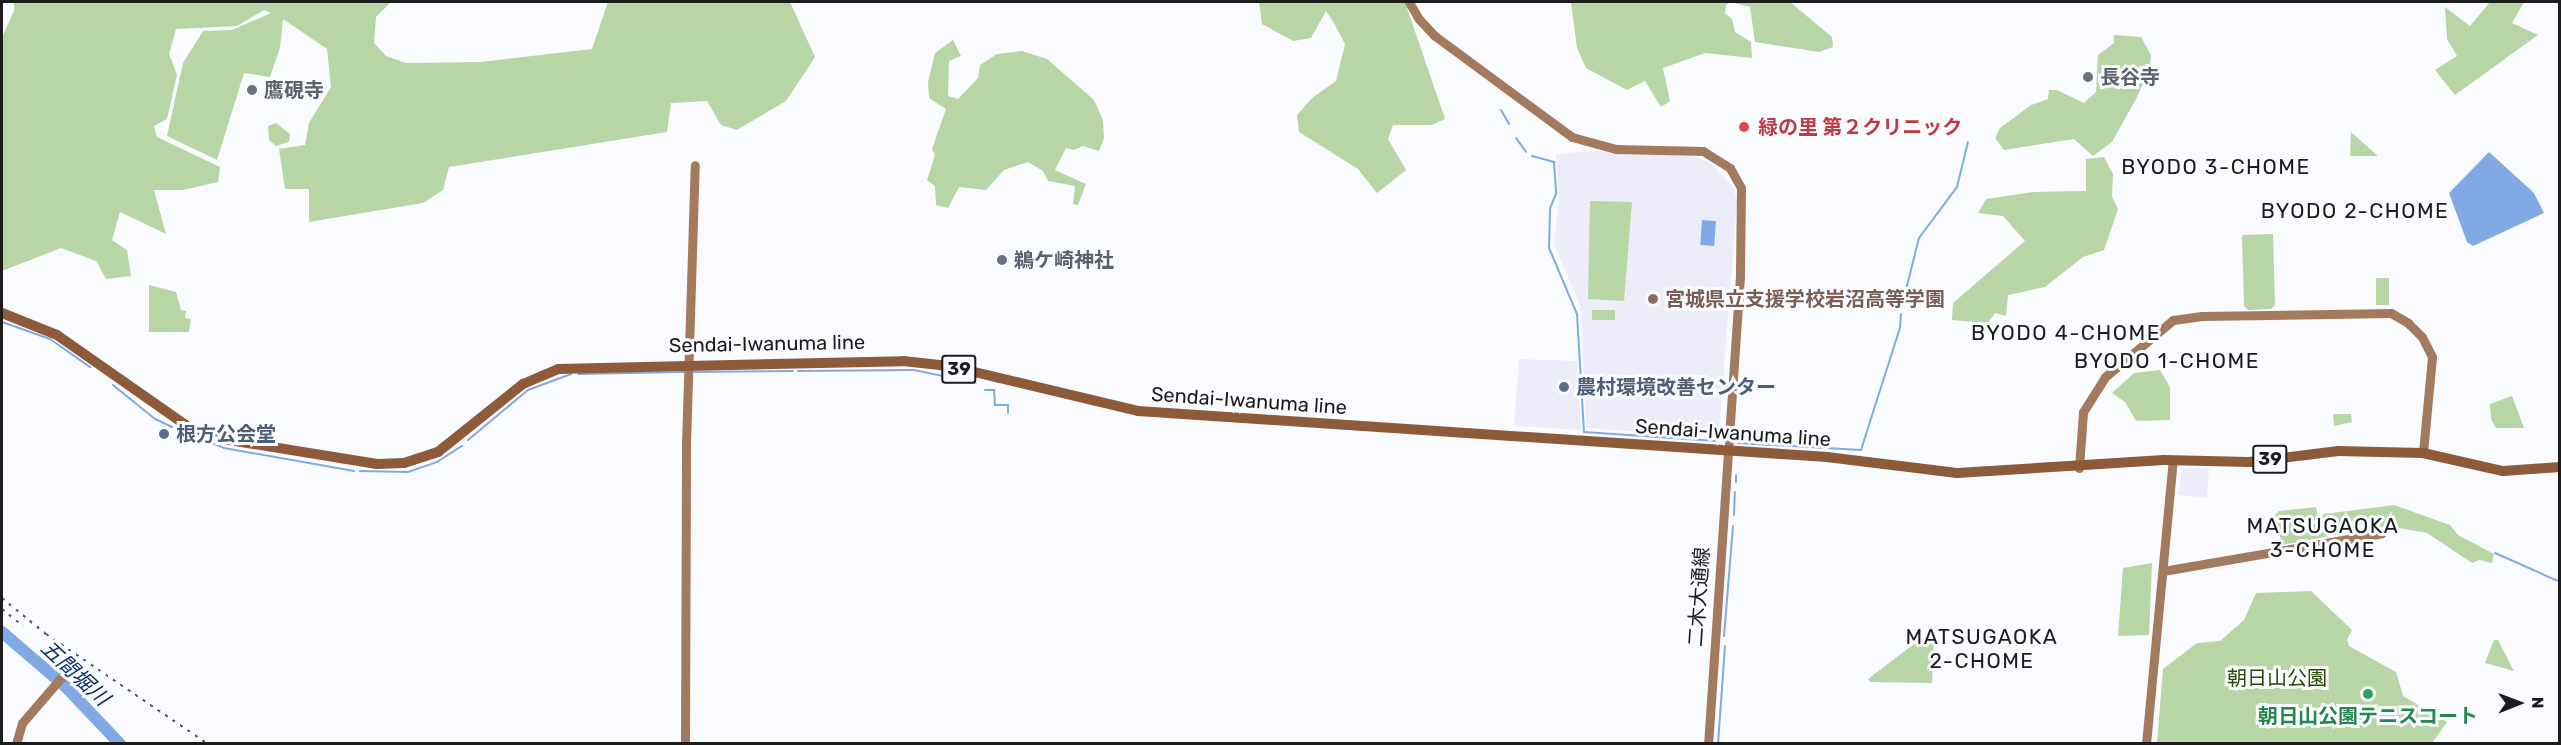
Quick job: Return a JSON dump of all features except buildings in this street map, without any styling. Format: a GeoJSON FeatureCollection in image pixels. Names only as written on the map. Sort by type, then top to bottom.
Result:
{"type":"FeatureCollection","features":[{"type":"Feature","properties":{"kind":"main road","name":"Sendai-Iwanuma line"},"geometry":{"type":"LineString","coordinates":[[2,313],[57,335],[190,428],[229,440],[377,464],[404,463],[438,452],[523,384],[544,373],[575,366],[690,363],[924,363],[1138,411],[1727,453],[1865,460],[1957,472],[2079,468],[2173,460],[2249,462],[2338,451],[2423,453],[2503,471],[2559,467]]}},
{"type":"Feature","properties":{"kind":"street","name":"二木大通線"},"geometry":{"type":"LineString","coordinates":[[1409,2],[1419,20],[1435,36],[1572,137],[1616,149],[1703,150],[1730,168],[1741,188],[1744,205],[1707,744]]}},
{"type":"Feature","properties":{"kind":"street"},"geometry":{"type":"LineString","coordinates":[[685,744],[695,165]]}},
{"type":"Feature","properties":{"kind":"street"},"geometry":{"type":"LineString","coordinates":[[2079,468],[2083,412],[2105,377],[2173,320],[2202,316],[2391,314],[2408,323],[2422,337],[2432,357],[2423,453]]}},
{"type":"Feature","properties":{"kind":"street"},"geometry":{"type":"LineString","coordinates":[[2146,744],[2173,460]]}},
{"type":"Feature","properties":{"kind":"street"},"geometry":{"type":"LineString","coordinates":[[2163,571],[2382,533]]}},
{"type":"Feature","properties":{"kind":"street"},"geometry":{"type":"LineString","coordinates":[[16,744],[22,723],[66,672]]}},
{"type":"Feature","properties":{"kind":"shaded area","name":"宮城県立支援学校岩沼高等学園"},"geometry":{"type":"Polygon","coordinates":[[[1591,151],[1693,156],[1711,163],[1734,188],[1737,202],[1719,430],[1713,437],[1586,428],[1581,307],[1554,244],[1559,194],[1556,154],[1591,151]]]}},
{"type":"Feature","properties":{"kind":"shaded area"},"geometry":{"type":"Polygon","coordinates":[[[1519,359],[1577,361],[1581,430],[1514,426],[1519,359]]]}},
{"type":"Feature","properties":{"kind":"shaded area"},"geometry":{"type":"Polygon","coordinates":[[[2182,468],[2209,468],[2207,498],[2178,495],[2182,468]]]}},
{"type":"Feature","properties":{"kind":"green space"},"geometry":{"type":"Polygon","coordinates":[[[14,2],[391,2],[376,17],[374,43],[386,56],[406,63],[481,62],[592,49],[608,2],[790,2],[815,57],[786,101],[737,130],[721,125],[707,101],[671,103],[667,132],[449,167],[443,190],[423,203],[309,222],[309,189],[285,189],[279,149],[305,145],[309,123],[331,87],[327,49],[283,19],[280,48],[270,77],[244,73],[217,160],[167,136],[183,63],[203,31],[232,30],[271,13],[264,10],[237,26],[176,29],[169,54],[177,75],[167,119],[154,126],[157,137],[220,167],[218,182],[183,190],[154,190],[166,234],[120,212],[112,240],[127,250],[131,276],[106,279],[96,261],[61,248],[2,271],[2,37],[14,11],[14,2]]]}},
{"type":"Feature","properties":{"kind":"green space"},"geometry":{"type":"Polygon","coordinates":[[[1259,2],[1405,2],[1445,119],[1432,125],[1393,125],[1388,139],[1406,170],[1377,193],[1358,169],[1299,132],[1297,115],[1312,98],[1336,81],[1345,44],[1334,23],[1326,11],[1311,38],[1293,41],[1262,24],[1259,2]]]}},
{"type":"Feature","properties":{"kind":"green space"},"geometry":{"type":"Polygon","coordinates":[[[1571,2],[1730,2],[1726,5],[1725,13],[1732,19],[1735,32],[1751,42],[1752,58],[1705,53],[1663,68],[1670,101],[1661,107],[1645,81],[1627,90],[1586,68],[1577,48],[1571,2]]]}},
{"type":"Feature","properties":{"kind":"green space"},"geometry":{"type":"Polygon","coordinates":[[[1730,2],[1790,2],[1832,37],[1833,47],[1819,52],[1755,42],[1750,7],[1730,2]]]}},
{"type":"Feature","properties":{"kind":"green space"},"geometry":{"type":"Polygon","coordinates":[[[2490,2],[2524,2],[2512,23],[2538,35],[2455,95],[2435,70],[2457,56],[2447,39],[2445,7],[2470,26],[2490,2]]]}},
{"type":"Feature","properties":{"kind":"green space"},"geometry":{"type":"Polygon","coordinates":[[[2114,35],[2141,37],[2151,55],[2149,70],[2136,99],[2112,142],[2093,156],[2074,139],[2004,150],[1995,138],[2000,128],[2031,105],[2048,99],[2049,90],[2057,90],[2084,103],[2096,92],[2098,55],[2114,43],[2114,35]]]}},
{"type":"Feature","properties":{"kind":"green space"},"geometry":{"type":"Polygon","coordinates":[[[953,40],[961,56],[949,61],[948,96],[958,99],[978,78],[980,65],[997,54],[1022,51],[1047,59],[1094,100],[1103,120],[1104,138],[1099,151],[1083,146],[1074,150],[1066,148],[1055,170],[1086,184],[1078,205],[1073,204],[1075,186],[1048,181],[1043,171],[1028,162],[1004,170],[986,190],[959,187],[948,208],[936,205],[935,186],[927,180],[935,155],[932,149],[946,109],[929,98],[928,82],[935,53],[953,40]]]}},
{"type":"Feature","properties":{"kind":"green space"},"geometry":{"type":"Polygon","coordinates":[[[276,123],[290,134],[289,142],[276,146],[269,140],[268,126],[276,123]]]}},
{"type":"Feature","properties":{"kind":"green space"},"geometry":{"type":"Polygon","coordinates":[[[2351,132],[2378,156],[2350,156],[2351,132]]]}},
{"type":"Feature","properties":{"kind":"green space"},"geometry":{"type":"Polygon","coordinates":[[[2104,157],[2113,174],[2112,197],[2118,209],[2104,250],[2083,257],[2045,287],[2008,295],[2006,316],[1995,313],[1988,323],[1952,320],[1953,303],[2025,241],[2003,216],[1978,213],[1986,199],[2033,192],[2086,191],[2086,159],[2104,157]]]}},
{"type":"Feature","properties":{"kind":"green space"},"geometry":{"type":"Polygon","coordinates":[[[1590,201],[1632,202],[1624,301],[1588,299],[1590,201]]]}},
{"type":"Feature","properties":{"kind":"green space"},"geometry":{"type":"Polygon","coordinates":[[[2273,234],[2275,305],[2271,309],[2248,310],[2244,306],[2242,235],[2273,234]]]}},
{"type":"Feature","properties":{"kind":"green space"},"geometry":{"type":"Polygon","coordinates":[[[2376,278],[2389,278],[2389,305],[2376,305],[2376,278]]]}},
{"type":"Feature","properties":{"kind":"green space"},"geometry":{"type":"Polygon","coordinates":[[[149,285],[176,292],[181,310],[186,311],[185,318],[191,319],[189,332],[149,332],[149,285]]]}},
{"type":"Feature","properties":{"kind":"green space"},"geometry":{"type":"Polygon","coordinates":[[[1592,310],[1615,310],[1615,320],[1592,320],[1592,310]]]}},
{"type":"Feature","properties":{"kind":"green space"},"geometry":{"type":"Polygon","coordinates":[[[2160,370],[2170,387],[2170,420],[2136,421],[2125,402],[2112,393],[2134,373],[2160,370]]]}},
{"type":"Feature","properties":{"kind":"green space"},"geometry":{"type":"Polygon","coordinates":[[[2512,396],[2524,428],[2496,428],[2491,419],[2490,404],[2512,396]]]}},
{"type":"Feature","properties":{"kind":"green space"},"geometry":{"type":"Polygon","coordinates":[[[2333,414],[2351,414],[2352,422],[2334,426],[2333,414]]]}},
{"type":"Feature","properties":{"kind":"green space"},"geometry":{"type":"Polygon","coordinates":[[[2394,505],[2450,525],[2458,535],[2494,554],[2492,563],[2479,560],[2472,563],[2427,533],[2387,526],[2369,530],[2367,524],[2352,523],[2351,532],[2282,545],[2275,515],[2279,511],[2316,507],[2318,517],[2313,522],[2314,524],[2324,514],[2394,505]]]}},
{"type":"Feature","properties":{"kind":"green space"},"geometry":{"type":"Polygon","coordinates":[[[2152,563],[2149,635],[2118,636],[2123,568],[2152,563]]]}},
{"type":"Feature","properties":{"kind":"green space","name":"朝日山公園"},"geometry":{"type":"Polygon","coordinates":[[[2311,591],[2352,630],[2347,639],[2349,646],[2396,672],[2403,696],[2447,722],[2432,743],[2157,743],[2163,669],[2197,643],[2220,641],[2244,620],[2256,593],[2311,591]]]}},
{"type":"Feature","properties":{"kind":"green space"},"geometry":{"type":"Polygon","coordinates":[[[1931,631],[1934,637],[1932,683],[1870,682],[1868,679],[1931,631]]]}},
{"type":"Feature","properties":{"kind":"green space"},"geometry":{"type":"Polygon","coordinates":[[[2494,640],[2498,640],[2514,671],[2485,663],[2494,640]]]}},
{"type":"Feature","properties":{"kind":"water"},"geometry":{"type":"Polygon","coordinates":[[[2489,152],[2534,193],[2544,213],[2473,246],[2467,242],[2449,193],[2489,152]]]}},
{"type":"Feature","properties":{"kind":"water"},"geometry":{"type":"Polygon","coordinates":[[[1702,220],[1716,221],[1714,246],[1700,245],[1702,220]]]}},
{"type":"Feature","properties":{"kind":"waterway"},"geometry":{"type":"LineString","coordinates":[[1501,110],[1509,124]]}},
{"type":"Feature","properties":{"kind":"waterway"},"geometry":{"type":"LineString","coordinates":[[1516,138],[1526,152]]}},
{"type":"Feature","properties":{"kind":"waterway"},"geometry":{"type":"LineString","coordinates":[[1902,306],[1919,238],[1957,187],[1968,142]]}},
{"type":"Feature","properties":{"kind":"waterway"},"geometry":{"type":"LineString","coordinates":[[1532,156],[1554,162],[1556,194],[1550,208],[1549,248],[1577,314],[1584,432],[1717,441]]}},
{"type":"Feature","properties":{"kind":"waterway"},"geometry":{"type":"LineString","coordinates":[[1738,443],[1861,450],[1900,328],[1901,314]]}},
{"type":"Feature","properties":{"kind":"waterway"},"geometry":{"type":"LineString","coordinates":[[2,322],[50,339],[90,367]]}},
{"type":"Feature","properties":{"kind":"waterway"},"geometry":{"type":"LineString","coordinates":[[798,371],[914,370],[976,383]]}},
{"type":"Feature","properties":{"kind":"waterway"},"geometry":{"type":"LineString","coordinates":[[693,372],[793,371]]}},
{"type":"Feature","properties":{"kind":"waterway"},"geometry":{"type":"LineString","coordinates":[[578,374],[684,372]]}},
{"type":"Feature","properties":{"kind":"waterway"},"geometry":{"type":"LineString","coordinates":[[468,440],[528,390],[571,374]]}},
{"type":"Feature","properties":{"kind":"waterway"},"geometry":{"type":"LineString","coordinates":[[113,385],[155,419],[172,427]]}},
{"type":"Feature","properties":{"kind":"waterway"},"geometry":{"type":"LineString","coordinates":[[985,390],[994,390],[995,405],[1008,405],[1008,413]]}},
{"type":"Feature","properties":{"kind":"waterway"},"geometry":{"type":"LineString","coordinates":[[181,431],[224,448],[354,471]]}},
{"type":"Feature","properties":{"kind":"waterway"},"geometry":{"type":"LineString","coordinates":[[360,471],[408,472],[437,462],[462,446]]}},
{"type":"Feature","properties":{"kind":"waterway"},"geometry":{"type":"LineString","coordinates":[[1736,475],[1736,482]]}},
{"type":"Feature","properties":{"kind":"waterway"},"geometry":{"type":"LineString","coordinates":[[1734,515],[1735,492]]}},
{"type":"Feature","properties":{"kind":"waterway"},"geometry":{"type":"LineString","coordinates":[[1724,636],[1733,526]]}},
{"type":"Feature","properties":{"kind":"waterway"},"geometry":{"type":"LineString","coordinates":[[2495,553],[2560,582]]}},
{"type":"Feature","properties":{"kind":"waterway","name":"五間堀川"},"geometry":{"type":"LineString","coordinates":[[2,632],[66,687],[120,744]]}},
{"type":"Feature","properties":{"kind":"waterway"},"geometry":{"type":"LineString","coordinates":[[1718,744],[1725,646]]}},
{"type":"Feature","properties":{"kind":"railway"},"geometry":{"type":"LineString","coordinates":[[2,598],[46,634],[208,744]]}},
{"type":"Feature","properties":{"kind":"railway"},"geometry":{"type":"LineString","coordinates":[[2,609],[23,626]]}},
{"type":"Feature","properties":{"kind":"place","name":"長谷寺"},"geometry":{"type":"Point","coordinates":[2088,77]}},
{"type":"Feature","properties":{"kind":"place","name":"鷹硯寺"},"geometry":{"type":"Point","coordinates":[252,90]}},
{"type":"Feature","properties":{"kind":"place","name":"緑の里 第２クリニック"},"geometry":{"type":"Point","coordinates":[1744,127]}},
{"type":"Feature","properties":{"kind":"place","name":"鵜ケ崎神社"},"geometry":{"type":"Point","coordinates":[1002,260]}},
{"type":"Feature","properties":{"kind":"place","name":"宮城県立支援学校岩沼高等学園"},"geometry":{"type":"Point","coordinates":[1653,299]}},
{"type":"Feature","properties":{"kind":"place","name":"農村環境改善センター"},"geometry":{"type":"Point","coordinates":[1564,387]}},
{"type":"Feature","properties":{"kind":"place","name":"根方公会堂"},"geometry":{"type":"Point","coordinates":[164,434]}},
{"type":"Feature","properties":{"kind":"place","name":"朝日山公園テニスコート"},"geometry":{"type":"Point","coordinates":[2368,694]}},
{"type":"Feature","properties":{"kind":"district","name":"BYODO 3-CHOME"},"geometry":{"type":"Point","coordinates":[2216,167]}},
{"type":"Feature","properties":{"kind":"district","name":"BYODO 2-CHOME"},"geometry":{"type":"Point","coordinates":[2355,211]}},
{"type":"Feature","properties":{"kind":"district","name":"BYODO 4-CHOME"},"geometry":{"type":"Point","coordinates":[2066,333]}},
{"type":"Feature","properties":{"kind":"district","name":"BYODO 1-CHOME"},"geometry":{"type":"Point","coordinates":[2167,361]}},
{"type":"Feature","properties":{"kind":"district","name":"MATSUGAOKA 3-CHOME"},"geometry":{"type":"Point","coordinates":[2323,538]}},
{"type":"Feature","properties":{"kind":"district","name":"MATSUGAOKA 2-CHOME"},"geometry":{"type":"Point","coordinates":[1982,649]}}]}
